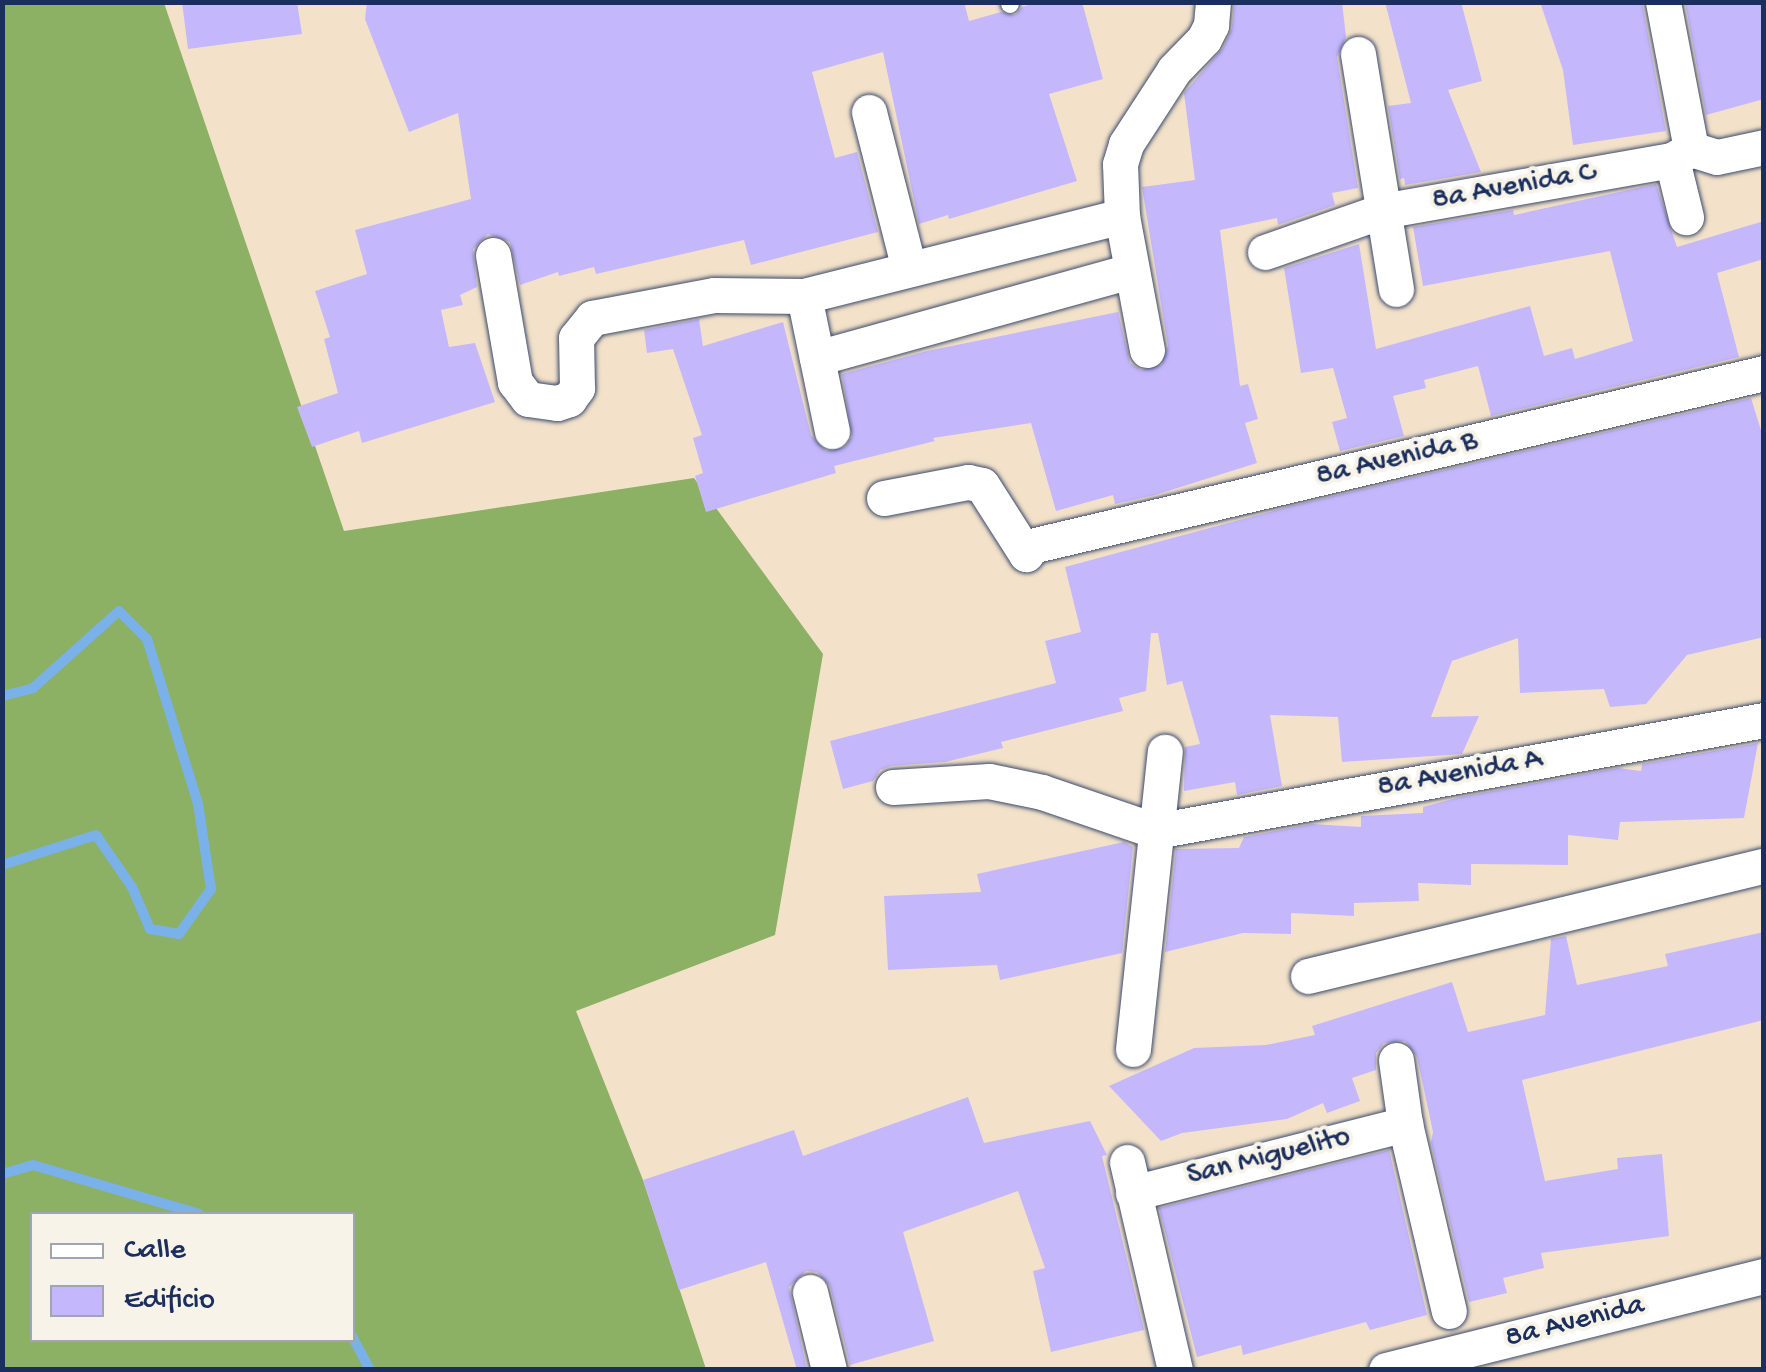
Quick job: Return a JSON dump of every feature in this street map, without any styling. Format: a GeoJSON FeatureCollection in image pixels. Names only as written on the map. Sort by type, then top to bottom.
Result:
{"type":"FeatureCollection","features":[{"type":"Feature","properties":{"kind":"street"},"geometry":{"type":"LineString","coordinates":[[1146,350],[1122,216],[1120,164],[1126,144],[1174,70],[1204,40],[1211,25],[1213,2]]}},
{"type":"Feature","properties":{"kind":"street"},"geometry":{"type":"LineString","coordinates":[[1663,2],[1686,217]]}},
{"type":"Feature","properties":{"kind":"street"},"geometry":{"type":"LineString","coordinates":[[1358,54],[1396,288]]}},
{"type":"Feature","properties":{"kind":"street"},"geometry":{"type":"LineString","coordinates":[[868,112],[909,270]]}},
{"type":"Feature","properties":{"kind":"street","name":"8a Avenida C"},"geometry":{"type":"LineString","coordinates":[[1265,252],[1382,211],[1681,154],[1717,157],[1764,147]]}},
{"type":"Feature","properties":{"kind":"street"},"geometry":{"type":"LineString","coordinates":[[493,255],[515,382],[528,398],[557,404],[570,399],[577,388],[576,338],[592,318],[714,295],[804,296],[1122,216]]}},
{"type":"Feature","properties":{"kind":"street"},"geometry":{"type":"LineString","coordinates":[[818,358],[1131,272]]}},
{"type":"Feature","properties":{"kind":"street"},"geometry":{"type":"LineString","coordinates":[[804,296],[832,431]]}},
{"type":"Feature","properties":{"kind":"street","name":"8a Avenida B"},"geometry":{"type":"LineString","coordinates":[[884,498],[968,482],[982,485],[1026,554],[1032,546],[1764,373]]}},
{"type":"Feature","properties":{"kind":"street","name":"8a Avenida A"},"geometry":{"type":"LineString","coordinates":[[1156,831],[1764,720]]}},
{"type":"Feature","properties":{"kind":"street"},"geometry":{"type":"LineString","coordinates":[[1133,1049],[1165,752]]}},
{"type":"Feature","properties":{"kind":"street"},"geometry":{"type":"LineString","coordinates":[[893,787],[989,780],[1042,792],[1156,831]]}},
{"type":"Feature","properties":{"kind":"street"},"geometry":{"type":"LineString","coordinates":[[1308,976],[1764,866]]}},
{"type":"Feature","properties":{"kind":"street"},"geometry":{"type":"LineString","coordinates":[[1396,1060],[1405,1124],[1449,1310]]}},
{"type":"Feature","properties":{"kind":"street","name":"San Miguelito"},"geometry":{"type":"LineString","coordinates":[[1176,1370],[1130,1177],[1405,1124]]}},
{"type":"Feature","properties":{"kind":"street","name":"8a Avenida"},"geometry":{"type":"LineString","coordinates":[[1386,1370],[1764,1276]]}},
{"type":"Feature","properties":{"kind":"street"},"geometry":{"type":"LineString","coordinates":[[810,1292],[829,1370]]}},
{"type":"Feature","properties":{"kind":"green space"},"geometry":{"type":"Polygon","coordinates":[[[3,3],[164,3],[344,531],[694,478],[823,654],[775,935],[576,1011],[643,1180],[706,1369],[3,1370],[3,3]]]}},
{"type":"Feature","properties":{"kind":"building"},"geometry":{"type":"Polygon","coordinates":[[[182,2],[297,2],[302,34],[188,49],[182,2]]]}},
{"type":"Feature","properties":{"kind":"building"},"geometry":{"type":"Polygon","coordinates":[[[367,2],[964,2],[969,21],[1001,12],[1015,15],[1022,7],[1038,2],[1082,2],[1103,79],[1049,94],[1077,181],[949,219],[948,215],[919,224],[883,52],[812,72],[835,158],[857,152],[878,232],[751,265],[744,240],[596,274],[594,267],[559,276],[558,272],[520,285],[510,242],[488,234],[473,249],[477,287],[460,295],[463,305],[441,310],[449,347],[475,343],[495,402],[362,443],[359,431],[312,447],[297,407],[338,393],[324,339],[330,337],[315,291],[367,274],[355,230],[471,199],[458,113],[409,132],[365,19],[367,2]]]}},
{"type":"Feature","properties":{"kind":"building"},"geometry":{"type":"Polygon","coordinates":[[[1234,2],[1342,2],[1346,37],[1337,57],[1358,188],[1332,193],[1335,205],[1278,225],[1277,218],[1220,230],[1240,386],[1248,384],[1258,419],[1245,423],[1257,463],[1155,495],[1115,504],[1113,495],[1056,511],[1031,423],[933,438],[935,441],[834,466],[836,473],[706,512],[695,476],[703,473],[693,438],[702,435],[673,349],[647,353],[644,330],[699,319],[703,346],[783,322],[811,435],[826,451],[845,447],[852,437],[842,374],[927,351],[1118,312],[1130,363],[1141,370],[1161,365],[1168,346],[1142,187],[1195,180],[1184,93],[1223,48],[1232,28],[1234,2]]]}},
{"type":"Feature","properties":{"kind":"building"},"geometry":{"type":"Polygon","coordinates":[[[1385,2],[1461,2],[1482,81],[1448,90],[1481,172],[1405,185],[1404,178],[1400,179],[1388,106],[1411,103],[1385,2]]]}},
{"type":"Feature","properties":{"kind":"building"},"geometry":{"type":"Polygon","coordinates":[[[1540,2],[1642,2],[1666,131],[1573,145],[1563,70],[1540,2]]]}},
{"type":"Feature","properties":{"kind":"building"},"geometry":{"type":"Polygon","coordinates":[[[1685,2],[1764,2],[1764,99],[1706,115],[1685,2]]]}},
{"type":"Feature","properties":{"kind":"building"},"geometry":{"type":"Polygon","coordinates":[[[1656,184],[1677,247],[1764,221],[1764,259],[1717,273],[1739,357],[1491,416],[1478,366],[1424,380],[1426,388],[1393,396],[1404,436],[1340,451],[1332,422],[1347,418],[1333,368],[1301,373],[1284,268],[1359,244],[1376,349],[1530,306],[1544,356],[1572,348],[1575,359],[1633,341],[1610,251],[1423,286],[1413,227],[1513,210],[1514,215],[1656,184]]]}},
{"type":"Feature","properties":{"kind":"building"},"geometry":{"type":"Polygon","coordinates":[[[1751,398],[1764,440],[1764,637],[1687,655],[1646,704],[1610,707],[1604,689],[1520,693],[1518,638],[1452,661],[1431,717],[1479,716],[1462,754],[1342,762],[1338,717],[1270,715],[1282,786],[1237,795],[1235,782],[1184,791],[1185,747],[1200,744],[1182,681],[1167,685],[1158,633],[1151,633],[1146,691],[1119,698],[1123,711],[1001,742],[1003,748],[945,762],[891,766],[880,770],[873,781],[843,789],[830,741],[1056,683],[1045,641],[1081,632],[1065,567],[1291,506],[1751,398]]]}},
{"type":"Feature","properties":{"kind":"building"},"geometry":{"type":"Polygon","coordinates":[[[1758,743],[1744,818],[1620,822],[1618,840],[1568,835],[1568,865],[1471,864],[1471,885],[1418,883],[1419,901],[1354,903],[1354,916],[1291,913],[1291,934],[1243,933],[1165,952],[1176,849],[1239,848],[1244,837],[1312,824],[1361,827],[1361,816],[1423,813],[1423,807],[1460,797],[1618,768],[1641,771],[1642,764],[1758,743]]]}},
{"type":"Feature","properties":{"kind":"building"},"geometry":{"type":"Polygon","coordinates":[[[1124,842],[1133,847],[1122,953],[1000,980],[997,965],[888,970],[884,896],[981,892],[977,874],[1124,842]]]}},
{"type":"Feature","properties":{"kind":"building"},"geometry":{"type":"Polygon","coordinates":[[[1764,932],[1764,1020],[1522,1080],[1545,1181],[1618,1169],[1617,1158],[1662,1154],[1669,1236],[1541,1253],[1544,1268],[1503,1278],[1507,1293],[1469,1302],[1431,1143],[1433,1132],[1417,1057],[1405,1041],[1384,1043],[1376,1053],[1376,1070],[1352,1078],[1360,1101],[1327,1113],[1323,1103],[1287,1119],[1182,1133],[1161,1141],[1109,1086],[1194,1048],[1266,1045],[1315,1035],[1312,1026],[1452,982],[1468,1032],[1545,1015],[1551,939],[1566,936],[1577,985],[1668,966],[1665,954],[1764,932]]]}},
{"type":"Feature","properties":{"kind":"building"},"geometry":{"type":"Polygon","coordinates":[[[968,1097],[984,1143],[1090,1121],[1107,1155],[1102,1156],[1144,1330],[1051,1352],[1033,1271],[1045,1268],[1018,1191],[903,1232],[934,1341],[850,1365],[830,1286],[817,1272],[806,1271],[789,1287],[807,1370],[797,1370],[766,1262],[679,1290],[643,1180],[794,1130],[803,1156],[968,1097]]]}},
{"type":"Feature","properties":{"kind":"building"},"geometry":{"type":"Polygon","coordinates":[[[1389,1150],[1427,1315],[1370,1330],[1366,1322],[1243,1355],[1241,1345],[1197,1357],[1159,1208],[1389,1150]]]}},
{"type":"Feature","properties":{"kind":"waterway"},"geometry":{"type":"LineString","coordinates":[[2,696],[33,688],[119,611],[147,639],[198,804],[211,889],[179,934],[150,929],[132,887],[96,835],[2,865]]}},
{"type":"Feature","properties":{"kind":"waterway"},"geometry":{"type":"LineString","coordinates":[[2,1174],[33,1165],[192,1212]]}},
{"type":"Feature","properties":{"kind":"waterway"},"geometry":{"type":"LineString","coordinates":[[355,1342],[370,1370]]}}]}
